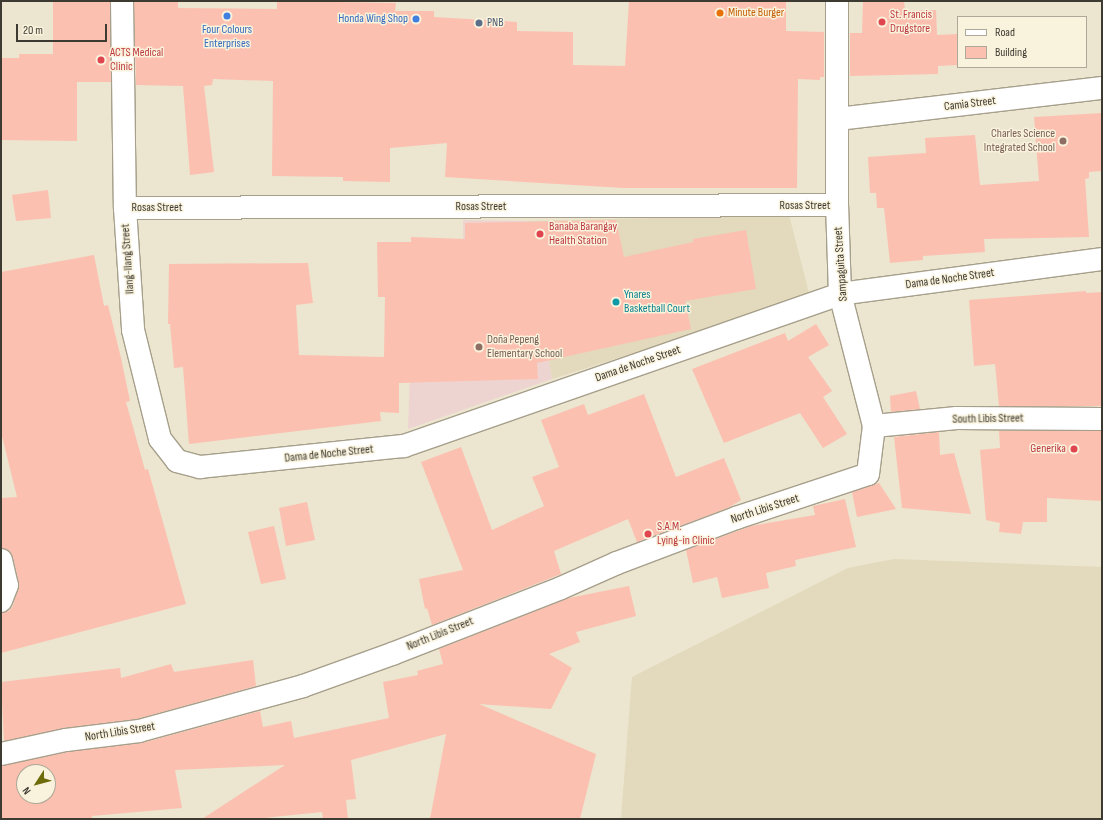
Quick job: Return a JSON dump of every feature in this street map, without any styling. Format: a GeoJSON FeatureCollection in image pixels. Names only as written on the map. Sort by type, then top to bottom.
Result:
{"type":"FeatureCollection","features":[{"type":"Feature","properties":{"kind":"street","name":"Ilang-Ilang Street"},"geometry":{"type":"LineString","coordinates":[[122,1],[124,208],[133,330],[160,439],[177,461]]}},
{"type":"Feature","properties":{"kind":"street","name":"Sampaguita Street"},"geometry":{"type":"LineString","coordinates":[[837,1],[837,206],[840,294],[874,426],[868,474]]}},
{"type":"Feature","properties":{"kind":"street","name":"Camia Street"},"geometry":{"type":"LineString","coordinates":[[838,119],[1102,88]]}},
{"type":"Feature","properties":{"kind":"street","name":"Rosas Street"},"geometry":{"type":"LineString","coordinates":[[124,208],[837,206]]}},
{"type":"Feature","properties":{"kind":"street","name":"Dama de Noche Street"},"geometry":{"type":"LineString","coordinates":[[177,461],[200,467],[404,446],[840,294],[1102,258]]}},
{"type":"Feature","properties":{"kind":"street","name":"South Libis Street"},"geometry":{"type":"LineString","coordinates":[[874,426],[957,418],[1102,419]]}},
{"type":"Feature","properties":{"kind":"street","name":"North Libis Street"},"geometry":{"type":"LineString","coordinates":[[1,754],[66,740],[139,731],[303,686],[392,654],[561,588],[617,563],[736,518],[868,474]]}},
{"type":"Feature","properties":{"kind":"street"},"geometry":{"type":"LineString","coordinates":[[1,560],[7,585],[3,599]]}},
{"type":"Feature","properties":{"kind":"shaded area"},"geometry":{"type":"Polygon","coordinates":[[[789,215],[810,297],[552,379],[526,221],[789,215]]]}},
{"type":"Feature","properties":{"kind":"shaded area","name":"Doña Pepeng Elementary School"},"geometry":{"type":"Polygon","coordinates":[[[463,220],[526,221],[552,379],[408,429],[412,315],[464,314],[463,220]]]}},
{"type":"Feature","properties":{"kind":"shaded area"},"geometry":{"type":"Polygon","coordinates":[[[894,559],[1102,567],[1102,819],[621,819],[632,677],[848,568],[894,559]]]}},
{"type":"Feature","properties":{"kind":"building"},"geometry":{"type":"Polygon","coordinates":[[[53,1],[110,1],[111,82],[77,82],[77,141],[1,140],[1,58],[19,58],[19,54],[53,54],[53,1]]]}},
{"type":"Feature","properties":{"kind":"building"},"geometry":{"type":"Polygon","coordinates":[[[134,1],[178,1],[178,8],[277,9],[277,1],[396,3],[395,11],[434,11],[434,17],[517,22],[517,31],[573,32],[573,65],[625,66],[629,1],[786,1],[786,31],[824,32],[824,77],[820,77],[820,80],[798,79],[797,188],[623,188],[445,177],[447,143],[390,148],[390,182],[343,181],[343,177],[272,176],[273,81],[213,79],[212,85],[204,86],[214,172],[190,175],[183,86],[136,85],[134,1]]]}},
{"type":"Feature","properties":{"kind":"building"},"geometry":{"type":"Polygon","coordinates":[[[863,1],[904,1],[905,11],[936,10],[937,35],[957,34],[957,65],[938,66],[938,74],[850,76],[850,33],[862,33],[863,1]]]}},
{"type":"Feature","properties":{"kind":"building"},"geometry":{"type":"Polygon","coordinates":[[[1102,113],[1102,171],[1089,172],[1089,178],[1085,179],[1089,237],[984,239],[985,252],[923,256],[923,260],[890,263],[884,208],[877,208],[876,193],[870,193],[868,157],[926,153],[925,138],[975,135],[980,185],[1039,181],[1034,117],[1102,113]]]}},
{"type":"Feature","properties":{"kind":"building"},"geometry":{"type":"Polygon","coordinates":[[[48,190],[51,218],[16,221],[12,195],[48,190]]]}},
{"type":"Feature","properties":{"kind":"building"},"geometry":{"type":"Polygon","coordinates":[[[616,220],[624,257],[693,242],[693,239],[746,230],[756,289],[685,301],[691,329],[537,363],[538,379],[399,383],[399,413],[380,412],[381,421],[189,444],[183,367],[174,368],[170,324],[168,324],[169,264],[308,263],[313,303],[296,305],[299,355],[384,357],[385,297],[378,297],[377,242],[411,242],[411,237],[465,239],[465,223],[616,220]]]}},
{"type":"Feature","properties":{"kind":"building"},"geometry":{"type":"Polygon","coordinates":[[[94,255],[104,306],[108,305],[121,358],[130,401],[126,402],[145,470],[148,469],[186,604],[1,653],[1,613],[9,611],[13,606],[19,583],[13,557],[10,551],[1,548],[1,498],[17,497],[1,432],[1,272],[94,255]]]}},
{"type":"Feature","properties":{"kind":"building"},"geometry":{"type":"Polygon","coordinates":[[[1086,291],[1086,293],[1102,292],[1102,406],[999,406],[995,364],[974,366],[969,300],[1086,291]]]}},
{"type":"Feature","properties":{"kind":"building"},"geometry":{"type":"Polygon","coordinates":[[[816,324],[829,345],[808,357],[832,391],[823,397],[847,434],[823,448],[800,413],[724,443],[692,369],[785,333],[788,341],[816,324]]]}},
{"type":"Feature","properties":{"kind":"building"},"geometry":{"type":"Polygon","coordinates":[[[916,391],[920,409],[891,412],[890,396],[916,391]]]}},
{"type":"Feature","properties":{"kind":"building"},"geometry":{"type":"Polygon","coordinates":[[[644,394],[676,477],[724,458],[741,500],[728,508],[637,542],[628,519],[554,551],[561,574],[432,625],[427,608],[425,609],[419,579],[463,570],[421,462],[461,447],[492,530],[544,506],[532,477],[559,467],[541,420],[584,404],[588,415],[644,394]]]}},
{"type":"Feature","properties":{"kind":"building"},"geometry":{"type":"Polygon","coordinates":[[[999,431],[1102,431],[1102,501],[1047,498],[1047,522],[1023,522],[1021,534],[999,532],[1000,523],[986,520],[980,450],[1000,448],[999,431]]]}},
{"type":"Feature","properties":{"kind":"building"},"geometry":{"type":"Polygon","coordinates":[[[939,432],[940,455],[954,453],[971,514],[902,508],[894,437],[939,432]]]}},
{"type":"Feature","properties":{"kind":"building"},"geometry":{"type":"Polygon","coordinates":[[[879,483],[896,509],[857,517],[852,492],[879,483]]]}},
{"type":"Feature","properties":{"kind":"building"},"geometry":{"type":"Polygon","coordinates":[[[845,499],[856,547],[795,560],[796,566],[766,573],[769,588],[722,598],[717,577],[693,583],[686,550],[751,526],[815,515],[813,506],[845,499]]]}},
{"type":"Feature","properties":{"kind":"building"},"geometry":{"type":"Polygon","coordinates":[[[307,502],[315,540],[286,546],[279,508],[307,502]]]}},
{"type":"Feature","properties":{"kind":"building"},"geometry":{"type":"Polygon","coordinates":[[[274,526],[286,579],[261,584],[248,532],[274,526]]]}},
{"type":"Feature","properties":{"kind":"building"},"geometry":{"type":"Polygon","coordinates":[[[629,586],[636,616],[576,632],[580,642],[549,654],[572,668],[551,709],[479,704],[596,754],[580,819],[430,819],[446,734],[351,760],[356,799],[346,800],[348,819],[323,819],[322,812],[253,819],[202,819],[285,765],[175,770],[182,808],[92,816],[92,819],[2,819],[1,766],[68,752],[142,743],[260,711],[263,727],[291,721],[294,738],[389,718],[383,682],[418,675],[417,671],[443,664],[439,649],[569,598],[629,586]]]}},
{"type":"Feature","properties":{"kind":"building"},"geometry":{"type":"Polygon","coordinates":[[[253,660],[256,686],[137,719],[64,728],[4,741],[1,682],[120,668],[121,678],[171,664],[174,672],[253,660]]]}},
{"type":"Feature","properties":{"kind":"place","name":"Minute Burger"},"geometry":{"type":"Point","coordinates":[720,13]}},
{"type":"Feature","properties":{"kind":"place","name":"Four Colours Enterprises"},"geometry":{"type":"Point","coordinates":[227,16]}},
{"type":"Feature","properties":{"kind":"place","name":"Honda Wing Shop"},"geometry":{"type":"Point","coordinates":[416,19]}},
{"type":"Feature","properties":{"kind":"place","name":"St. Francis Drugstore"},"geometry":{"type":"Point","coordinates":[882,22]}},
{"type":"Feature","properties":{"kind":"place","name":"PNB"},"geometry":{"type":"Point","coordinates":[479,23]}},
{"type":"Feature","properties":{"kind":"place","name":"ACTS Medical Clinic"},"geometry":{"type":"Point","coordinates":[101,60]}},
{"type":"Feature","properties":{"kind":"place","name":"Charles Science Integrated School"},"geometry":{"type":"Point","coordinates":[1063,141]}},
{"type":"Feature","properties":{"kind":"place","name":"Banaba Barangay Health Station"},"geometry":{"type":"Point","coordinates":[540,234]}},
{"type":"Feature","properties":{"kind":"place","name":"Ynares Basketball Court"},"geometry":{"type":"Point","coordinates":[616,302]}},
{"type":"Feature","properties":{"kind":"place","name":"Doña Pepeng Elementary School"},"geometry":{"type":"Point","coordinates":[479,347]}},
{"type":"Feature","properties":{"kind":"place","name":"Generika"},"geometry":{"type":"Point","coordinates":[1074,449]}},
{"type":"Feature","properties":{"kind":"place","name":"S.A.M. Lying-in Clinic"},"geometry":{"type":"Point","coordinates":[648,534]}}]}
